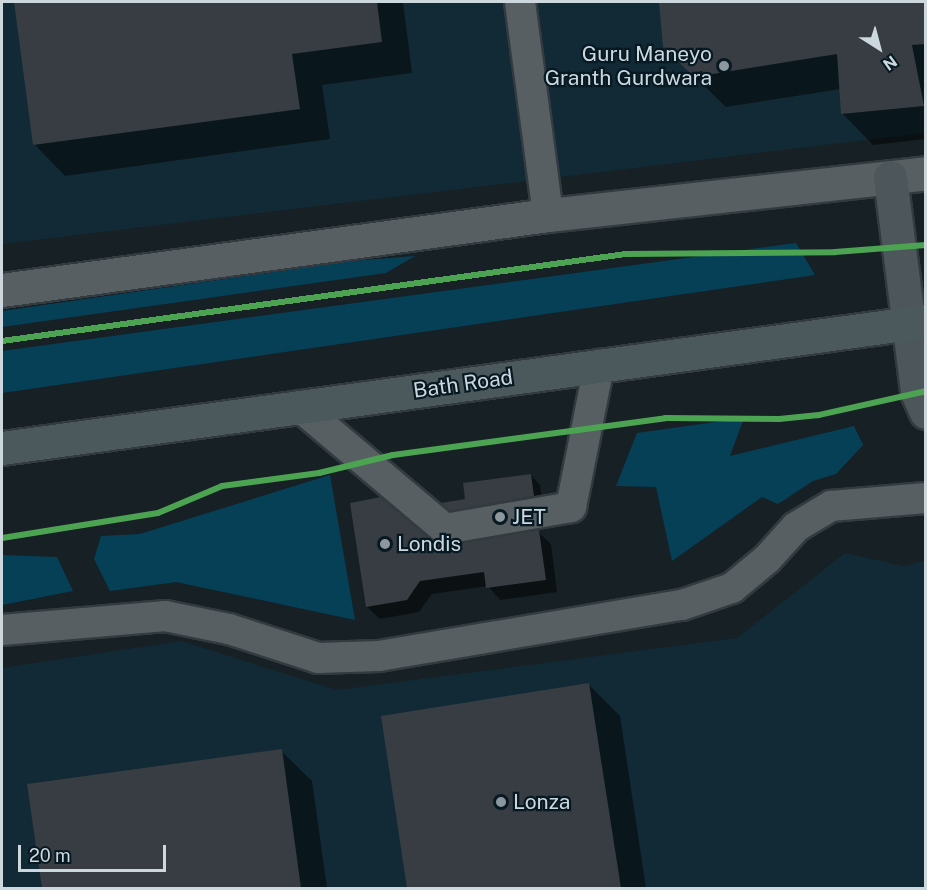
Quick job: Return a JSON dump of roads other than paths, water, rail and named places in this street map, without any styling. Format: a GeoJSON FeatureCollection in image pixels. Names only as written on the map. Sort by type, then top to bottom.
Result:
{"type":"FeatureCollection","features":[{"type":"Feature","properties":{"kind":"main road","name":"Bath Road"},"geometry":{"type":"LineString","coordinates":[[2,448],[917,322]]}},
{"type":"Feature","properties":{"kind":"street"},"geometry":{"type":"LineString","coordinates":[[2,290],[548,215],[926,173]]}},
{"type":"Feature","properties":{"kind":"street"},"geometry":{"type":"LineString","coordinates":[[890,177],[917,322],[917,392],[926,412]]}},
{"type":"Feature","properties":{"kind":"lane"},"geometry":{"type":"LineString","coordinates":[[520,2],[548,215]]}},
{"type":"Feature","properties":{"kind":"lane"},"geometry":{"type":"LineString","coordinates":[[299,406],[445,529],[571,507],[598,365]]}},
{"type":"Feature","properties":{"kind":"lane"},"geometry":{"type":"LineString","coordinates":[[2,630],[165,616],[229,629],[318,658],[379,656],[682,606],[732,588],[767,559],[796,527],[831,506],[926,498]]}},
{"type":"Feature","properties":{"kind":"place","name":"Guru Maneyo Granth Gurdwara"},"geometry":{"type":"Point","coordinates":[724,66]}},
{"type":"Feature","properties":{"kind":"place","name":"JET"},"geometry":{"type":"Point","coordinates":[500,517]}},
{"type":"Feature","properties":{"kind":"place","name":"Londis"},"geometry":{"type":"Point","coordinates":[385,544]}},
{"type":"Feature","properties":{"kind":"place","name":"Lonza"},"geometry":{"type":"Point","coordinates":[501,802]}}]}
